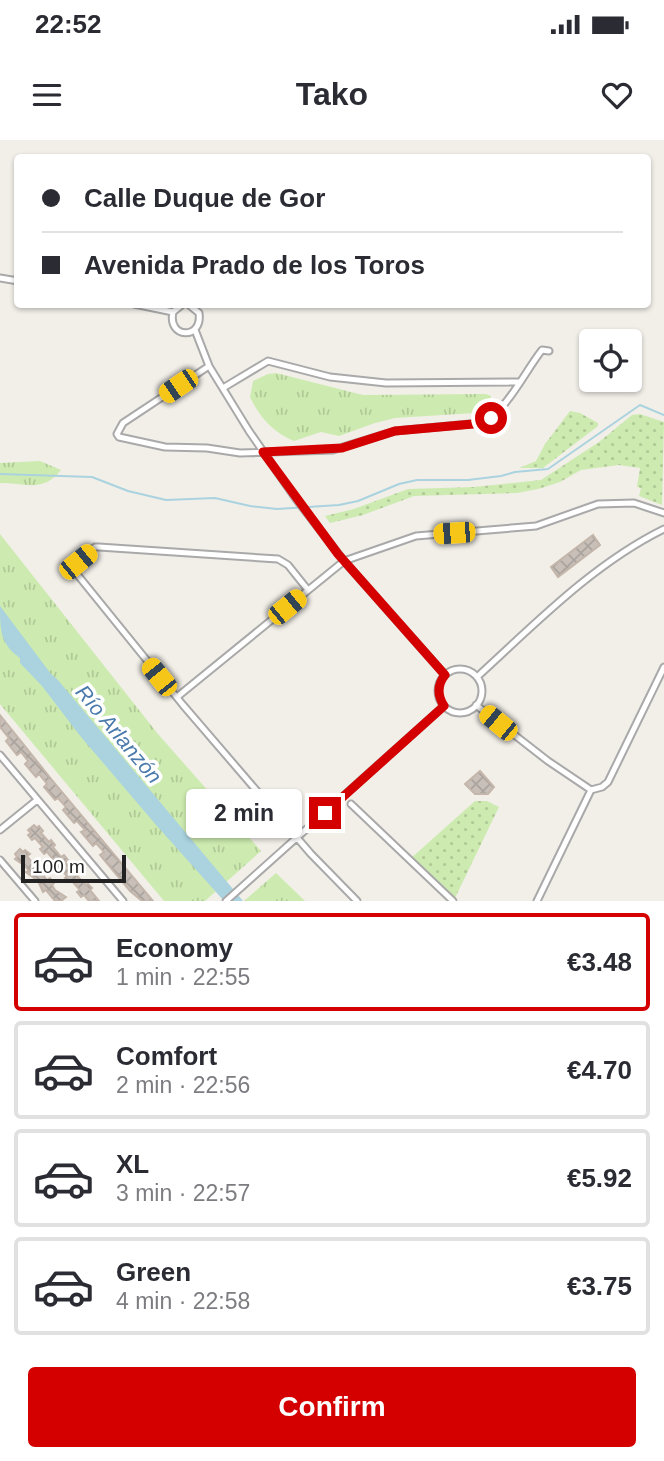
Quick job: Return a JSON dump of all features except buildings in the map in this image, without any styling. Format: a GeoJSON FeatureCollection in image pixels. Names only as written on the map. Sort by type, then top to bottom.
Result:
{"type":"FeatureCollection","features":[{"type":"Feature","properties":{"kind":"street"},"geometry":{"type":"LineString","coordinates":[[154,308],[173,312]]}},
{"type":"Feature","properties":{"kind":"street"},"geometry":{"type":"LineString","coordinates":[[178,308],[173,312],[172,322],[177,330],[186,333],[195,330]]}},
{"type":"Feature","properties":{"kind":"street"},"geometry":{"type":"LineString","coordinates":[[194,308],[200,317],[195,330],[209,366],[263,452],[344,561],[445,675]]}},
{"type":"Feature","properties":{"kind":"street"},"geometry":{"type":"LineString","coordinates":[[209,366],[122,423],[117,434],[124,439],[165,447],[208,448],[240,453],[333,450],[395,431],[480,423],[495,415],[542,350],[549,351]]}},
{"type":"Feature","properties":{"kind":"street"},"geometry":{"type":"LineString","coordinates":[[223,388],[268,361],[330,377],[394,384],[519,382]]}},
{"type":"Feature","properties":{"kind":"street"},"geometry":{"type":"LineString","coordinates":[[177,697],[344,561],[416,536],[536,526],[598,504],[624,502],[664,513]]}},
{"type":"Feature","properties":{"kind":"street"},"geometry":{"type":"LineString","coordinates":[[477,677],[575,589],[621,553],[664,529]]}},
{"type":"Feature","properties":{"kind":"street"},"geometry":{"type":"LineString","coordinates":[[308,590],[288,565],[278,559],[95,547],[73,566],[72,570],[297,838],[357,901]]}},
{"type":"Feature","properties":{"kind":"street"},"geometry":{"type":"LineString","coordinates":[[537,901],[594,790],[608,782],[664,667]]}},
{"type":"Feature","properties":{"kind":"street"},"geometry":{"type":"LineString","coordinates":[[458,669],[471,672],[477,677],[482,688],[480,700],[476,705],[468,711],[458,712],[444,706],[438,694],[445,675],[458,669]]}},
{"type":"Feature","properties":{"kind":"street"},"geometry":{"type":"LineString","coordinates":[[476,705],[548,761],[594,790]]}},
{"type":"Feature","properties":{"kind":"street"},"geometry":{"type":"LineString","coordinates":[[226,901],[444,706]]}},
{"type":"Feature","properties":{"kind":"street"},"geometry":{"type":"LineString","coordinates":[[0,755],[123,901]]}},
{"type":"Feature","properties":{"kind":"street"},"geometry":{"type":"LineString","coordinates":[[0,830],[37,800]]}},
{"type":"Feature","properties":{"kind":"street"},"geometry":{"type":"LineString","coordinates":[[351,804],[453,901]]}},
{"type":"Feature","properties":{"kind":"street"},"geometry":{"type":"LineString","coordinates":[[0,860],[34,901]]}},
{"type":"Feature","properties":{"kind":"green space"},"geometry":{"type":"Polygon","coordinates":[[[276,373],[363,395],[486,394],[491,396],[491,401],[482,411],[475,413],[395,418],[339,436],[321,432],[294,441],[268,424],[250,397],[253,381],[276,373]]]}},
{"type":"Feature","properties":{"kind":"green space"},"geometry":{"type":"Polygon","coordinates":[[[570,411],[580,413],[598,423],[598,426],[543,468],[519,468],[536,461],[545,444],[570,411]]]}},
{"type":"Feature","properties":{"kind":"green space"},"geometry":{"type":"Polygon","coordinates":[[[640,414],[664,422],[662,505],[639,496],[641,488],[637,487],[640,468],[619,465],[581,470],[560,482],[517,493],[414,496],[363,515],[330,523],[325,516],[354,509],[408,489],[474,487],[541,480],[599,442],[632,415],[640,414]]]}},
{"type":"Feature","properties":{"kind":"green space"},"geometry":{"type":"Polygon","coordinates":[[[40,461],[61,470],[48,482],[41,484],[0,483],[0,463],[40,461]]]}},
{"type":"Feature","properties":{"kind":"green space"},"geometry":{"type":"Polygon","coordinates":[[[0,534],[158,734],[261,851],[205,901],[164,901],[0,704],[0,534]]]}},
{"type":"Feature","properties":{"kind":"green space"},"geometry":{"type":"Polygon","coordinates":[[[475,801],[487,801],[499,807],[455,898],[410,859],[475,801]]]}},
{"type":"Feature","properties":{"kind":"green space"},"geometry":{"type":"Polygon","coordinates":[[[276,873],[305,901],[244,901],[276,873]]]}},
{"type":"Feature","properties":{"kind":"water","name":"Río Arlanzón"},"geometry":{"type":"Polygon","coordinates":[[[0,606],[51,674],[243,901],[224,901],[20,663],[20,658],[8,647],[2,635],[0,606]]]}},
{"type":"Feature","properties":{"kind":"waterway"},"geometry":{"type":"LineString","coordinates":[[0,474],[92,477],[128,491],[166,500],[215,498],[277,509],[339,505],[417,480],[468,480],[548,469],[640,405],[664,415]]}},
{"type":"Feature","properties":{"kind":"route"},"geometry":{"type":"LineString","coordinates":[[325,813],[444,706],[438,694],[445,675],[338,554],[263,452],[333,450],[395,431],[473,424],[491,418]]}}]}
